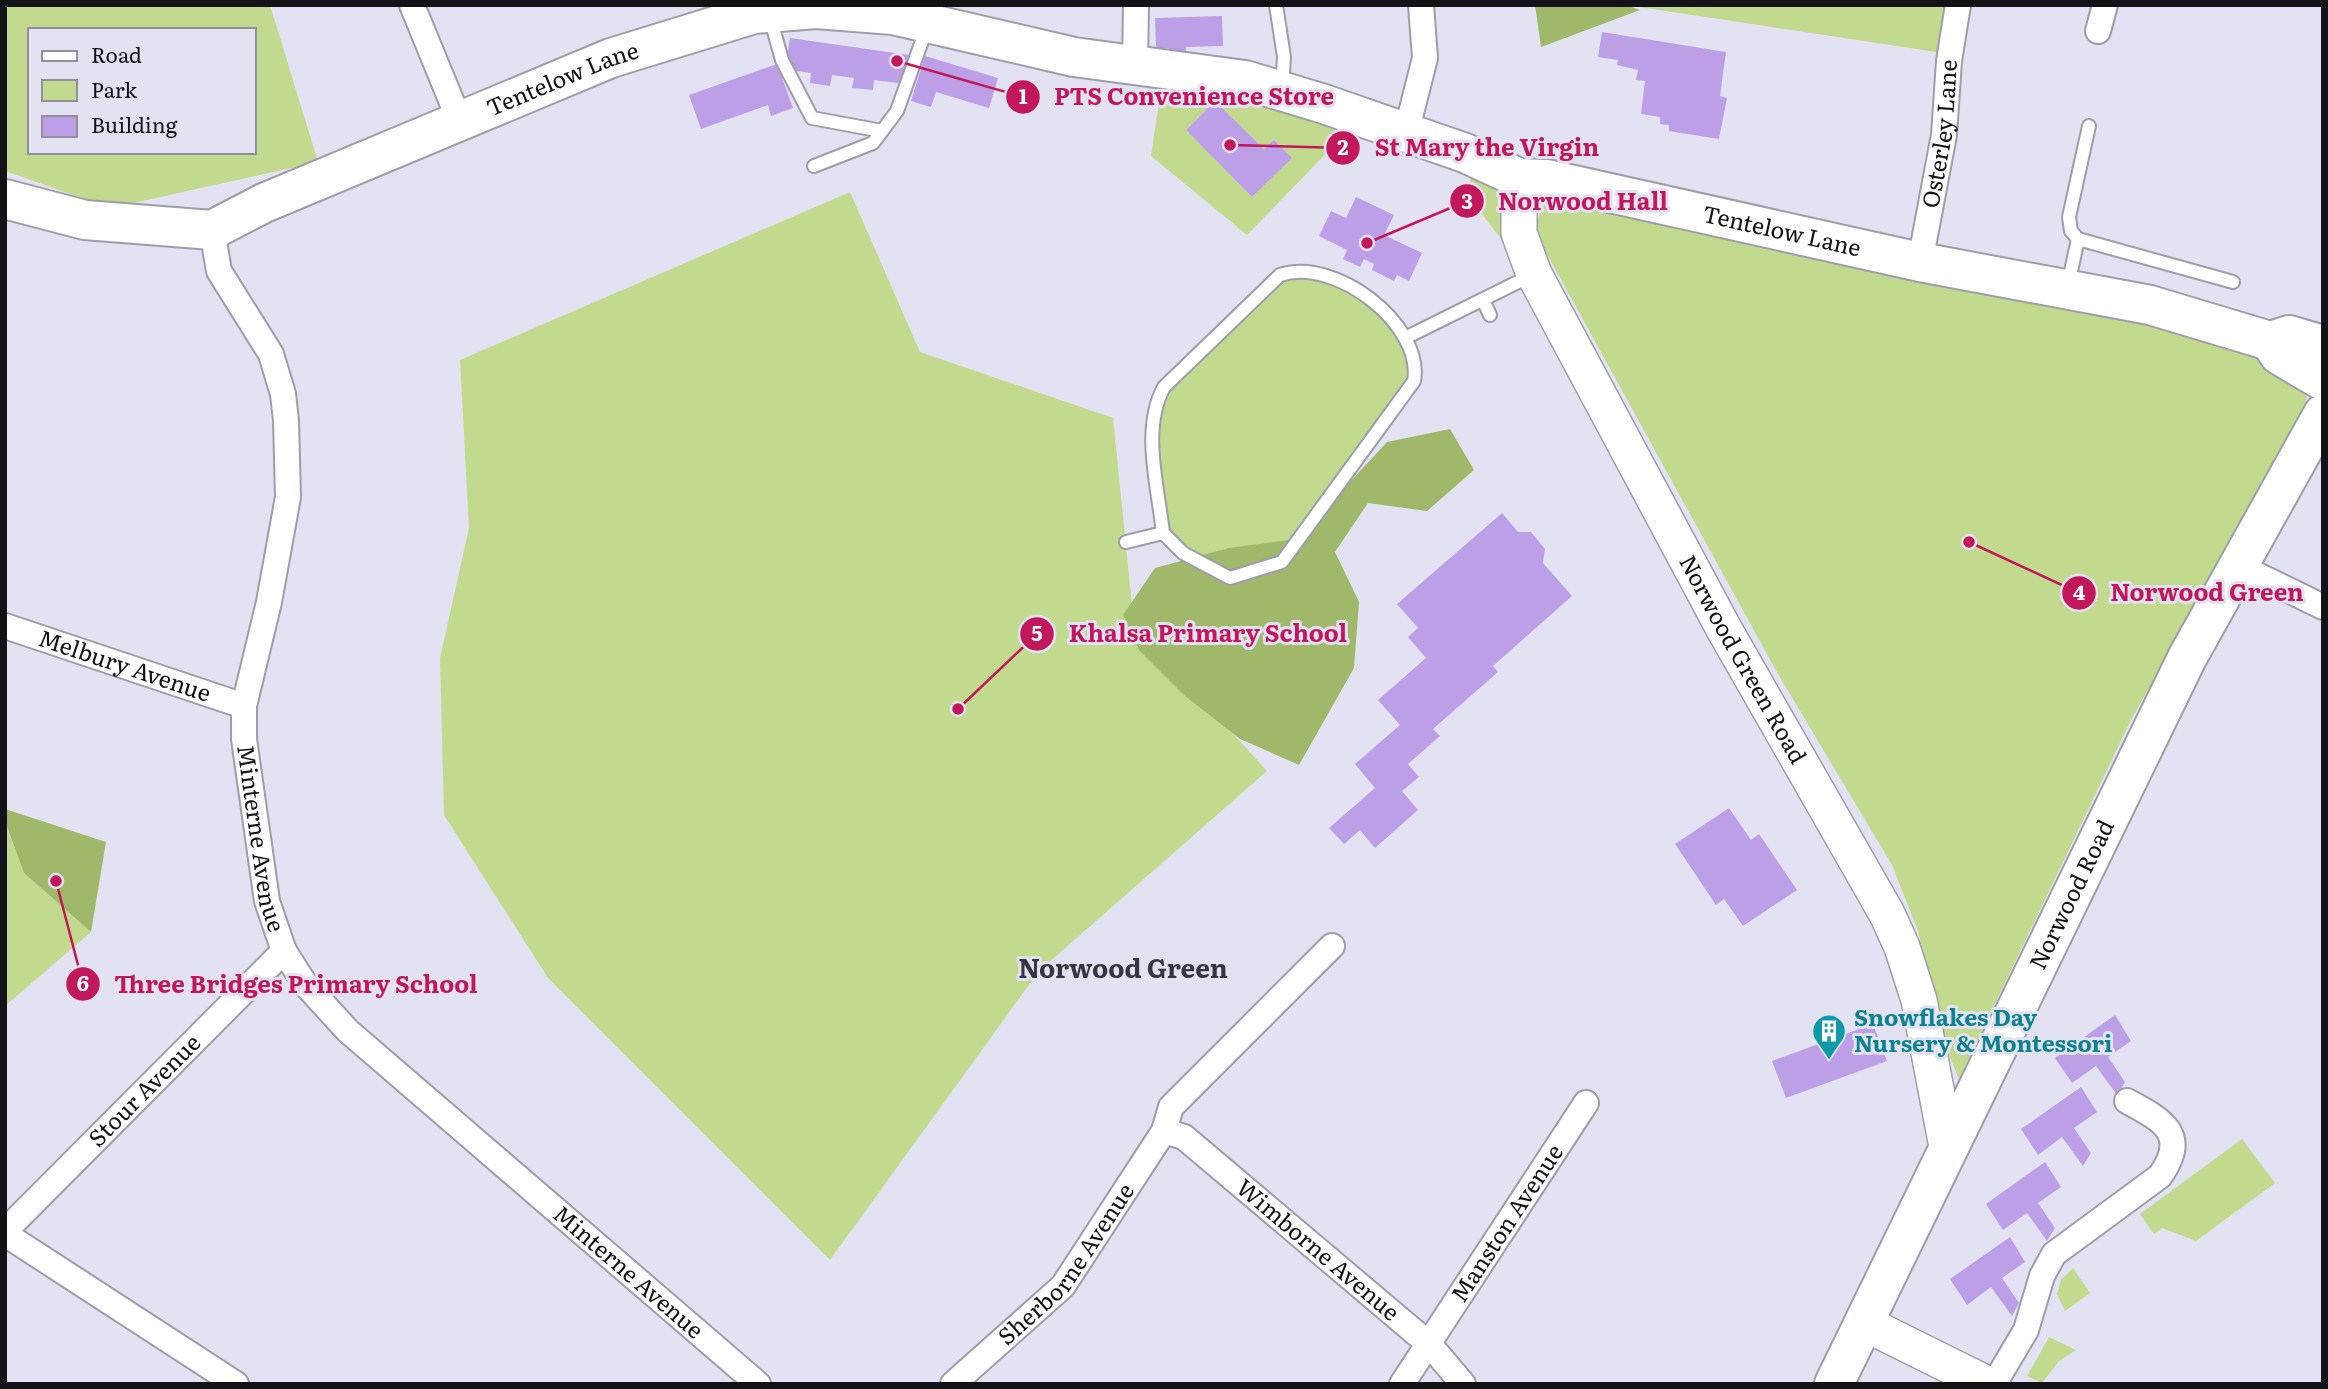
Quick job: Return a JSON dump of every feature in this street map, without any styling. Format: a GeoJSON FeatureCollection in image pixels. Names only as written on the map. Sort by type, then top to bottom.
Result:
{"type":"FeatureCollection","features":[{"type":"Feature","properties":{"kind":"main road","name":"Tentelow Lane"},"geometry":{"type":"LineString","coordinates":[[212,230],[264,203],[611,58],[679,36],[768,13],[816,7],[859,10],[929,22],[1014,45],[1135,67],[1227,77],[1282,90],[1479,158],[1519,178],[1547,179],[1920,262],[2150,305],[2270,341],[2289,335],[2323,345]]}},
{"type":"Feature","properties":{"kind":"main road"},"geometry":{"type":"LineString","coordinates":[[5,199],[85,220],[212,230]]}},
{"type":"Feature","properties":{"kind":"main road","name":"Tentelow Lane"},"geometry":{"type":"LineString","coordinates":[[2270,341],[2279,355],[2323,381]]}},
{"type":"Feature","properties":{"kind":"main road","name":"Norwood Road"},"geometry":{"type":"LineString","coordinates":[[1834,1384],[2147,739],[2237,565],[2323,414]]}},
{"type":"Feature","properties":{"kind":"street"},"geometry":{"type":"LineString","coordinates":[[412,5],[460,122]]}},
{"type":"Feature","properties":{"kind":"street"},"geometry":{"type":"LineString","coordinates":[[1135,67],[1136,5]]}},
{"type":"Feature","properties":{"kind":"street"},"geometry":{"type":"LineString","coordinates":[[1406,134],[1425,58],[1421,5]]}},
{"type":"Feature","properties":{"kind":"street","name":"Osterley Lane"},"geometry":{"type":"LineString","coordinates":[[1920,262],[1944,135],[1949,61],[1958,5]]}},
{"type":"Feature","properties":{"kind":"street"},"geometry":{"type":"LineString","coordinates":[[2098,31],[2105,5]]}},
{"type":"Feature","properties":{"kind":"street","name":"Norwood Green Road"},"geometry":{"type":"LineString","coordinates":[[1519,178],[1519,233],[1534,274],[1724,629],[1887,914],[1902,947],[1919,1000],[1948,1152]]}},
{"type":"Feature","properties":{"kind":"street","name":"Minterne Avenue"},"geometry":{"type":"LineString","coordinates":[[212,230],[219,271],[271,354],[283,394],[286,420],[288,496],[269,602],[244,706],[244,739],[267,901],[284,951],[305,984],[348,1031],[758,1384]]}},
{"type":"Feature","properties":{"kind":"street"},"geometry":{"type":"LineString","coordinates":[[2237,565],[2323,607]]}},
{"type":"Feature","properties":{"kind":"street","name":"Melbury Avenue"},"geometry":{"type":"LineString","coordinates":[[5,626],[244,706]]}},
{"type":"Feature","properties":{"kind":"street","name":"Sherborne Avenue"},"geometry":{"type":"LineString","coordinates":[[953,1384],[1063,1286],[1164,1131],[1171,1107],[1332,946]]}},
{"type":"Feature","properties":{"kind":"street","name":"Stour Avenue"},"geometry":{"type":"LineString","coordinates":[[5,1232],[284,951]]}},
{"type":"Feature","properties":{"kind":"street"},"geometry":{"type":"LineString","coordinates":[[1994,1384],[2026,1330],[2042,1276],[2054,1254],[2160,1176],[2172,1160],[2174,1139],[2161,1120],[2127,1101]]}},
{"type":"Feature","properties":{"kind":"street","name":"Manston Avenue"},"geometry":{"type":"LineString","coordinates":[[1402,1384],[1586,1103]]}},
{"type":"Feature","properties":{"kind":"street","name":"Wimborne Avenue"},"geometry":{"type":"LineString","coordinates":[[1164,1131],[1184,1137],[1430,1345],[1463,1384]]}},
{"type":"Feature","properties":{"kind":"street"},"geometry":{"type":"LineString","coordinates":[[5,1232],[236,1384]]}},
{"type":"Feature","properties":{"kind":"street"},"geometry":{"type":"LineString","coordinates":[[1864,1323],[1987,1384]]}},
{"type":"Feature","properties":{"kind":"lane"},"geometry":{"type":"LineString","coordinates":[[1276,5],[1283,57],[1282,90]]}},
{"type":"Feature","properties":{"kind":"lane"},"geometry":{"type":"LineString","coordinates":[[768,13],[782,60],[812,118],[882,131]]}},
{"type":"Feature","properties":{"kind":"lane"},"geometry":{"type":"LineString","coordinates":[[814,166],[873,143],[897,111],[929,22]]}},
{"type":"Feature","properties":{"kind":"lane"},"geometry":{"type":"LineString","coordinates":[[2089,126],[2069,217],[2071,231],[2078,239],[2233,282]]}},
{"type":"Feature","properties":{"kind":"lane"},"geometry":{"type":"LineString","coordinates":[[2068,289],[2078,239]]}},
{"type":"Feature","properties":{"kind":"lane"},"geometry":{"type":"LineString","coordinates":[[1297,269],[1319,271],[1368,296],[1405,338],[1416,367],[1408,393],[1331,492],[1282,562],[1230,578],[1183,553],[1163,533],[1152,427],[1154,404],[1164,387],[1265,286],[1280,275],[1297,269]]}},
{"type":"Feature","properties":{"kind":"lane"},"geometry":{"type":"LineString","coordinates":[[1405,338],[1534,274]]}},
{"type":"Feature","properties":{"kind":"lane"},"geometry":{"type":"LineString","coordinates":[[1483,300],[1490,315]]}},
{"type":"Feature","properties":{"kind":"lane"},"geometry":{"type":"LineString","coordinates":[[1126,542],[1163,533]]}},
{"type":"Feature","properties":{"kind":"green space"},"geometry":{"type":"Polygon","coordinates":[[[5,5],[270,5],[318,162],[111,208],[5,171],[5,5]]]}},
{"type":"Feature","properties":{"kind":"green space"},"geometry":{"type":"Polygon","coordinates":[[[1535,5],[1626,5],[1640,10],[1541,47],[1535,5]]]}},
{"type":"Feature","properties":{"kind":"green space"},"geometry":{"type":"Polygon","coordinates":[[[1626,5],[1953,5],[1943,53],[1626,5]]]}},
{"type":"Feature","properties":{"kind":"green space"},"geometry":{"type":"Polygon","coordinates":[[[1161,89],[1276,107],[1346,133],[1247,235],[1151,156],[1161,89]],[[1215,101],[1186,130],[1252,197],[1291,158],[1274,140],[1264,149],[1215,101]]]}},
{"type":"Feature","properties":{"kind":"green space"},"geometry":{"type":"Polygon","coordinates":[[[1472,172],[1495,184],[1502,194],[1513,254],[1467,195],[1472,172]]]}},
{"type":"Feature","properties":{"kind":"green space"},"geometry":{"type":"Polygon","coordinates":[[[850,192],[920,352],[1113,418],[1134,625],[1267,771],[1039,971],[830,1260],[548,978],[444,815],[440,658],[469,528],[460,360],[850,192]]]}},
{"type":"Feature","properties":{"kind":"green space"},"geometry":{"type":"Polygon","coordinates":[[[1561,194],[2120,313],[2242,348],[2292,375],[2306,390],[2307,409],[2131,720],[1959,1079],[1949,1055],[1918,931],[1892,865],[1778,674],[1537,236],[1538,218],[1546,199],[1561,194]]]}},
{"type":"Feature","properties":{"kind":"green space"},"geometry":{"type":"Polygon","coordinates":[[[1280,275],[1351,285],[1405,338],[1416,367],[1282,562],[1230,578],[1163,533],[1151,427],[1164,387],[1280,275]]]}},
{"type":"Feature","properties":{"kind":"green space"},"geometry":{"type":"Polygon","coordinates":[[[1450,429],[1474,470],[1427,511],[1368,503],[1335,552],[1359,602],[1354,668],[1299,765],[1240,739],[1184,695],[1139,650],[1123,615],[1155,568],[1229,548],[1297,539],[1387,442],[1450,429]]]}},
{"type":"Feature","properties":{"kind":"green space"},"geometry":{"type":"Polygon","coordinates":[[[5,809],[106,842],[91,932],[24,873],[5,821],[5,809]]]}},
{"type":"Feature","properties":{"kind":"green space"},"geometry":{"type":"Polygon","coordinates":[[[5,821],[24,873],[91,932],[5,1006],[5,821]]]}},
{"type":"Feature","properties":{"kind":"green space"},"geometry":{"type":"Polygon","coordinates":[[[2242,1139],[2275,1183],[2196,1241],[2162,1228],[2154,1234],[2140,1214],[2242,1139]]]}},
{"type":"Feature","properties":{"kind":"green space"},"geometry":{"type":"Polygon","coordinates":[[[2073,1268],[2090,1293],[2065,1311],[2057,1294],[2061,1280],[2073,1268]]]}},
{"type":"Feature","properties":{"kind":"green space"},"geometry":{"type":"Polygon","coordinates":[[[2049,1337],[2076,1350],[2059,1361],[2042,1383],[2027,1376],[2049,1337]]]}},
{"type":"Feature","properties":{"kind":"building"},"geometry":{"type":"Polygon","coordinates":[[[1222,16],[1223,46],[1186,47],[1186,53],[1169,53],[1169,48],[1156,48],[1155,18],[1222,16]]]}},
{"type":"Feature","properties":{"kind":"building"},"geometry":{"type":"Polygon","coordinates":[[[1602,32],[1726,52],[1720,96],[1727,98],[1719,139],[1669,131],[1669,125],[1660,124],[1660,117],[1641,114],[1645,81],[1636,80],[1638,70],[1617,65],[1618,60],[1598,57],[1602,32]]]}},
{"type":"Feature","properties":{"kind":"building"},"geometry":{"type":"Polygon","coordinates":[[[790,38],[909,55],[908,67],[898,83],[874,80],[873,90],[852,88],[854,78],[832,75],[830,86],[810,83],[811,73],[796,71],[787,57],[790,38]]]}},
{"type":"Feature","properties":{"kind":"building"},"geometry":{"type":"Polygon","coordinates":[[[925,56],[998,78],[989,108],[936,92],[931,107],[911,101],[925,56]]]}},
{"type":"Feature","properties":{"kind":"building"},"geometry":{"type":"Polygon","coordinates":[[[777,64],[793,108],[771,116],[768,105],[701,129],[689,95],[777,64]]]}},
{"type":"Feature","properties":{"kind":"building"},"geometry":{"type":"Polygon","coordinates":[[[1215,101],[1264,149],[1274,140],[1292,158],[1252,197],[1186,130],[1215,101]]]}},
{"type":"Feature","properties":{"kind":"building"},"geometry":{"type":"Polygon","coordinates":[[[1356,197],[1394,215],[1384,235],[1422,253],[1409,281],[1397,275],[1394,281],[1372,270],[1374,264],[1364,259],[1360,267],[1343,259],[1347,250],[1319,236],[1331,211],[1346,218],[1356,197]]]}},
{"type":"Feature","properties":{"kind":"building"},"geometry":{"type":"Polygon","coordinates":[[[1502,513],[1518,532],[1531,532],[1545,549],[1543,563],[1572,596],[1493,666],[1498,672],[1433,729],[1440,736],[1408,764],[1419,777],[1402,791],[1418,810],[1375,848],[1360,830],[1344,844],[1329,828],[1375,788],[1355,764],[1400,725],[1378,700],[1426,658],[1408,637],[1418,628],[1397,604],[1502,513]]]}},
{"type":"Feature","properties":{"kind":"building"},"geometry":{"type":"Polygon","coordinates":[[[1729,808],[1751,840],[1759,834],[1797,890],[1743,926],[1724,899],[1716,905],[1675,844],[1729,808]]]}},
{"type":"Feature","properties":{"kind":"building"},"geometry":{"type":"Polygon","coordinates":[[[2115,1015],[2131,1041],[2108,1057],[2125,1082],[2117,1095],[2096,1066],[2072,1083],[2055,1058],[2115,1015]]]}},
{"type":"Feature","properties":{"kind":"building","name":"Snowflakes Day Nursery & Montessori"},"geometry":{"type":"Polygon","coordinates":[[[1873,1024],[1887,1061],[1786,1098],[1772,1061],[1873,1024]]]}},
{"type":"Feature","properties":{"kind":"building"},"geometry":{"type":"Polygon","coordinates":[[[2081,1087],[2097,1112],[2074,1128],[2091,1153],[2083,1166],[2062,1137],[2038,1155],[2021,1129],[2081,1087]]]}},
{"type":"Feature","properties":{"kind":"building"},"geometry":{"type":"Polygon","coordinates":[[[2045,1162],[2061,1187],[2038,1203],[2055,1228],[2047,1241],[2027,1213],[2003,1230],[1986,1204],[2045,1162]]]}},
{"type":"Feature","properties":{"kind":"building"},"geometry":{"type":"Polygon","coordinates":[[[2010,1237],[2025,1262],[2002,1278],[2019,1303],[2012,1316],[1991,1287],[1967,1305],[1950,1279],[2010,1237]]]}},
{"type":"Feature","properties":{"kind":"place","name":"PTS Convenience Store"},"geometry":{"type":"Point","coordinates":[897,61]}},
{"type":"Feature","properties":{"kind":"place","name":"St Mary the Virgin"},"geometry":{"type":"Point","coordinates":[1230,145]}},
{"type":"Feature","properties":{"kind":"place","name":"Norwood Hall"},"geometry":{"type":"Point","coordinates":[1367,243]}},
{"type":"Feature","properties":{"kind":"place","name":"Norwood Green"},"geometry":{"type":"Point","coordinates":[1969,542]}},
{"type":"Feature","properties":{"kind":"place","name":"Khalsa Primary School"},"geometry":{"type":"Point","coordinates":[958,709]}},
{"type":"Feature","properties":{"kind":"place","name":"Three Bridges Primary School"},"geometry":{"type":"Point","coordinates":[56,881]}},
{"type":"Feature","properties":{"kind":"place","name":"Snowflakes Day Nursery & Montessori"},"geometry":{"type":"Point","coordinates":[1829,1061]}},
{"type":"Feature","properties":{"kind":"district","name":"Norwood Green"},"geometry":{"type":"Point","coordinates":[1123,969]}}]}
